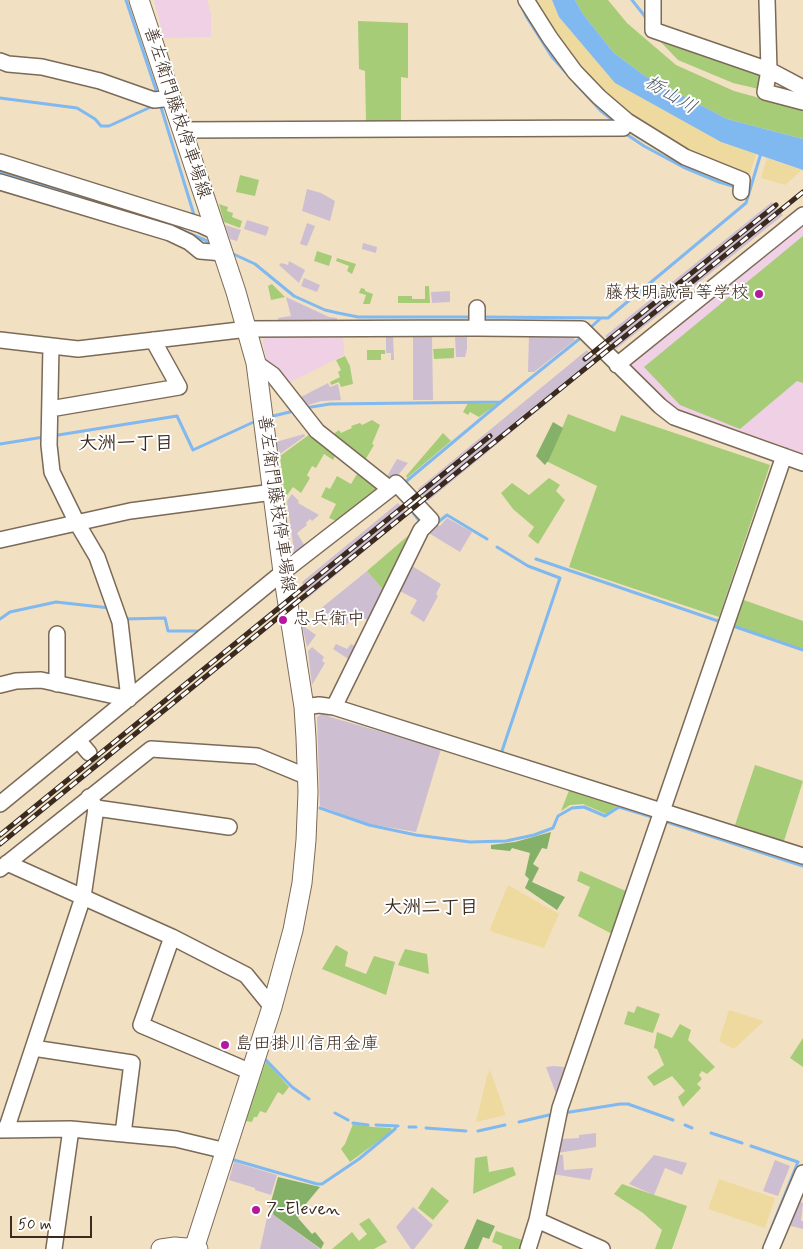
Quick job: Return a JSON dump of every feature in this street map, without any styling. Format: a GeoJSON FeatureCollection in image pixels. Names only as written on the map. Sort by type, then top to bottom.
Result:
{"type":"FeatureCollection","features":[{"type":"Feature","properties":{"kind":"main road","name":"善左衛門藤枝停車場線"},"geometry":{"type":"LineString","coordinates":[[139,0],[248,329],[256,363],[283,572],[304,707],[308,777],[306,840],[302,882],[293,930],[272,1007],[195,1249]]}},
{"type":"Feature","properties":{"kind":"main road"},"geometry":{"type":"LineString","coordinates":[[161,1249],[195,1249]]}},
{"type":"Feature","properties":{"kind":"street"},"geometry":{"type":"LineString","coordinates":[[526,0],[550,38],[575,72],[599,97],[621,125],[684,157],[742,180],[742,188]]}},
{"type":"Feature","properties":{"kind":"street"},"geometry":{"type":"LineString","coordinates":[[653,0],[653,30],[768,70],[803,88]]}},
{"type":"Feature","properties":{"kind":"street"},"geometry":{"type":"LineString","coordinates":[[767,0],[768,70],[765,92],[803,102]]}},
{"type":"Feature","properties":{"kind":"street"},"geometry":{"type":"LineString","coordinates":[[0,62],[42,67],[90,79],[154,100],[172,98]]}},
{"type":"Feature","properties":{"kind":"street"},"geometry":{"type":"LineString","coordinates":[[182,130],[621,125]]}},
{"type":"Feature","properties":{"kind":"street"},"geometry":{"type":"LineString","coordinates":[[0,162],[201,225],[221,246]]}},
{"type":"Feature","properties":{"kind":"street"},"geometry":{"type":"LineString","coordinates":[[0,182],[170,233],[189,242],[200,251],[221,246]]}},
{"type":"Feature","properties":{"kind":"street"},"geometry":{"type":"LineString","coordinates":[[617,365],[803,216]]}},
{"type":"Feature","properties":{"kind":"street"},"geometry":{"type":"LineString","coordinates":[[0,340],[78,349],[248,329],[477,316],[585,332],[617,365],[674,417],[803,463]]}},
{"type":"Feature","properties":{"kind":"street"},"geometry":{"type":"LineString","coordinates":[[50,409],[179,387],[153,340]]}},
{"type":"Feature","properties":{"kind":"street"},"geometry":{"type":"LineString","coordinates":[[51,346],[49,444],[52,472],[77,523],[97,557],[120,622],[129,699]]}},
{"type":"Feature","properties":{"kind":"street"},"geometry":{"type":"LineString","coordinates":[[256,363],[273,375],[317,431],[397,488],[430,520],[421,530],[334,707]]}},
{"type":"Feature","properties":{"kind":"street"},"geometry":{"type":"LineString","coordinates":[[528,1249],[537,1220],[560,1108],[784,456]]}},
{"type":"Feature","properties":{"kind":"street"},"geometry":{"type":"LineString","coordinates":[[0,804],[283,572],[397,488]]}},
{"type":"Feature","properties":{"kind":"street"},"geometry":{"type":"LineString","coordinates":[[0,540],[130,511],[273,492]]}},
{"type":"Feature","properties":{"kind":"street"},"geometry":{"type":"LineString","coordinates":[[57,634],[57,684]]}},
{"type":"Feature","properties":{"kind":"street"},"geometry":{"type":"LineString","coordinates":[[0,685],[16,681],[41,680],[129,699]]}},
{"type":"Feature","properties":{"kind":"street"},"geometry":{"type":"LineString","coordinates":[[304,707],[319,705],[334,707],[803,856]]}},
{"type":"Feature","properties":{"kind":"street"},"geometry":{"type":"LineString","coordinates":[[78,740],[89,753]]}},
{"type":"Feature","properties":{"kind":"street"},"geometry":{"type":"LineString","coordinates":[[226,1151],[176,1139],[71,1129],[3,1130],[33,1048],[83,897],[92,803],[106,775],[151,749],[257,756],[308,777]]}},
{"type":"Feature","properties":{"kind":"street"},"geometry":{"type":"LineString","coordinates":[[3,866],[92,803],[229,827]]}},
{"type":"Feature","properties":{"kind":"street"},"geometry":{"type":"LineString","coordinates":[[3,866],[83,897],[172,937],[246,975],[272,1007]]}},
{"type":"Feature","properties":{"kind":"street"},"geometry":{"type":"LineString","coordinates":[[172,937],[141,1025],[251,1072]]}},
{"type":"Feature","properties":{"kind":"street"},"geometry":{"type":"LineString","coordinates":[[33,1048],[132,1063],[122,1134]]}},
{"type":"Feature","properties":{"kind":"street"},"geometry":{"type":"LineString","coordinates":[[54,1249],[71,1129]]}},
{"type":"Feature","properties":{"kind":"street"},"geometry":{"type":"LineString","coordinates":[[771,1249],[803,1174]]}},
{"type":"Feature","properties":{"kind":"street"},"geometry":{"type":"LineString","coordinates":[[537,1220],[602,1249]]}},
{"type":"Feature","properties":{"kind":"shaded area"},"geometry":{"type":"Polygon","coordinates":[[[154,0],[207,0],[211,14],[211,37],[164,38],[154,0]]]}},
{"type":"Feature","properties":{"kind":"shaded area"},"geometry":{"type":"Polygon","coordinates":[[[307,189],[321,193],[335,201],[330,221],[302,211],[307,189]]]}},
{"type":"Feature","properties":{"kind":"shaded area"},"geometry":{"type":"Polygon","coordinates":[[[772,202],[783,215],[616,349],[605,336],[772,202]]]}},
{"type":"Feature","properties":{"kind":"shaded area"},"geometry":{"type":"Polygon","coordinates":[[[247,220],[269,227],[266,236],[244,229],[247,220]]]}},
{"type":"Feature","properties":{"kind":"shaded area"},"geometry":{"type":"Polygon","coordinates":[[[307,223],[315,226],[307,246],[300,244],[307,223]]]}},
{"type":"Feature","properties":{"kind":"shaded area","name":"藤枝明誠高等学校"},"geometry":{"type":"Polygon","coordinates":[[[803,224],[803,453],[677,410],[626,364],[803,224]]]}},
{"type":"Feature","properties":{"kind":"shaded area"},"geometry":{"type":"Polygon","coordinates":[[[225,225],[241,230],[237,241],[230,239],[225,225]]]}},
{"type":"Feature","properties":{"kind":"shaded area"},"geometry":{"type":"Polygon","coordinates":[[[363,243],[377,247],[376,253],[362,249],[363,243]]]}},
{"type":"Feature","properties":{"kind":"shaded area"},"geometry":{"type":"Polygon","coordinates":[[[289,261],[305,270],[299,283],[279,265],[281,263],[288,265],[289,261]]]}},
{"type":"Feature","properties":{"kind":"shaded area"},"geometry":{"type":"Polygon","coordinates":[[[304,278],[320,285],[317,292],[301,286],[304,278]]]}},
{"type":"Feature","properties":{"kind":"shaded area"},"geometry":{"type":"Polygon","coordinates":[[[450,291],[450,302],[432,303],[431,292],[450,291]]]}},
{"type":"Feature","properties":{"kind":"shaded area"},"geometry":{"type":"Polygon","coordinates":[[[286,297],[329,317],[337,318],[337,323],[279,324],[278,318],[291,316],[286,297]]]}},
{"type":"Feature","properties":{"kind":"shaded area"},"geometry":{"type":"Polygon","coordinates":[[[343,333],[344,355],[285,385],[266,360],[262,335],[343,333]]]}},
{"type":"Feature","properties":{"kind":"shaded area"},"geometry":{"type":"Polygon","coordinates":[[[569,333],[575,340],[534,372],[528,372],[529,334],[569,333]]]}},
{"type":"Feature","properties":{"kind":"shaded area"},"geometry":{"type":"Polygon","coordinates":[[[386,335],[393,335],[394,360],[391,360],[391,353],[386,353],[386,335]]]}},
{"type":"Feature","properties":{"kind":"shaded area"},"geometry":{"type":"Polygon","coordinates":[[[432,335],[433,400],[413,400],[413,336],[432,335]]]}},
{"type":"Feature","properties":{"kind":"shaded area"},"geometry":{"type":"Polygon","coordinates":[[[467,335],[465,357],[456,357],[455,336],[467,335]]]}},
{"type":"Feature","properties":{"kind":"shaded area"},"geometry":{"type":"Polygon","coordinates":[[[587,350],[597,362],[427,500],[418,489],[587,350]]]}},
{"type":"Feature","properties":{"kind":"shaded area"},"geometry":{"type":"Polygon","coordinates":[[[328,383],[330,387],[338,384],[341,400],[321,401],[305,406],[299,398],[328,383]]]}},
{"type":"Feature","properties":{"kind":"shaded area"},"geometry":{"type":"Polygon","coordinates":[[[304,434],[305,436],[280,454],[276,442],[304,434]]]}},
{"type":"Feature","properties":{"kind":"shaded area"},"geometry":{"type":"Polygon","coordinates":[[[397,459],[408,463],[393,481],[386,478],[397,459]]]}},
{"type":"Feature","properties":{"kind":"shaded area"},"geometry":{"type":"Polygon","coordinates":[[[292,494],[299,501],[298,503],[319,515],[312,521],[310,519],[306,523],[307,525],[297,533],[306,548],[295,558],[287,501],[292,494]]]}},
{"type":"Feature","properties":{"kind":"shaded area"},"geometry":{"type":"Polygon","coordinates":[[[398,503],[408,515],[307,599],[302,582],[398,503]]]}},
{"type":"Feature","properties":{"kind":"shaded area"},"geometry":{"type":"Polygon","coordinates":[[[447,518],[472,532],[460,552],[427,532],[434,523],[440,526],[447,518]]]}},
{"type":"Feature","properties":{"kind":"shaded area"},"geometry":{"type":"Polygon","coordinates":[[[409,564],[441,584],[436,594],[438,596],[424,622],[410,613],[417,600],[396,589],[409,564]]]}},
{"type":"Feature","properties":{"kind":"shaded area"},"geometry":{"type":"Polygon","coordinates":[[[367,571],[384,591],[369,621],[355,613],[345,627],[319,610],[367,571]]]}},
{"type":"Feature","properties":{"kind":"shaded area"},"geometry":{"type":"Polygon","coordinates":[[[302,625],[316,635],[307,647],[302,625]]]}},
{"type":"Feature","properties":{"kind":"shaded area"},"geometry":{"type":"Polygon","coordinates":[[[336,644],[347,649],[351,644],[358,648],[350,660],[333,649],[336,644]]]}},
{"type":"Feature","properties":{"kind":"shaded area"},"geometry":{"type":"Polygon","coordinates":[[[312,647],[324,657],[322,661],[325,663],[312,685],[308,651],[312,647]]]}},
{"type":"Feature","properties":{"kind":"shaded area"},"geometry":{"type":"Polygon","coordinates":[[[324,713],[330,717],[441,749],[416,832],[370,824],[320,806],[317,717],[324,713]]]}},
{"type":"Feature","properties":{"kind":"shaded area"},"geometry":{"type":"Polygon","coordinates":[[[546,1067],[564,1067],[567,1070],[558,1099],[546,1067]]]}},
{"type":"Feature","properties":{"kind":"shaded area"},"geometry":{"type":"Polygon","coordinates":[[[596,1133],[596,1147],[557,1153],[561,1139],[579,1138],[579,1135],[596,1133]]]}},
{"type":"Feature","properties":{"kind":"shaded area"},"geometry":{"type":"Polygon","coordinates":[[[556,1155],[563,1155],[564,1170],[593,1168],[590,1180],[552,1174],[556,1155]]]}},
{"type":"Feature","properties":{"kind":"shaded area"},"geometry":{"type":"Polygon","coordinates":[[[654,1155],[687,1163],[682,1175],[665,1168],[654,1195],[629,1184],[654,1155]]]}},
{"type":"Feature","properties":{"kind":"shaded area"},"geometry":{"type":"Polygon","coordinates":[[[775,1160],[790,1166],[778,1196],[763,1191],[775,1160]]]}},
{"type":"Feature","properties":{"kind":"shaded area"},"geometry":{"type":"Polygon","coordinates":[[[234,1162],[277,1175],[271,1195],[229,1180],[234,1162]]]}},
{"type":"Feature","properties":{"kind":"shaded area"},"geometry":{"type":"Polygon","coordinates":[[[798,1201],[803,1203],[801,1221],[803,1221],[803,1229],[787,1225],[798,1201]]]}},
{"type":"Feature","properties":{"kind":"shaded area"},"geometry":{"type":"Polygon","coordinates":[[[413,1207],[433,1225],[414,1249],[411,1249],[396,1227],[413,1207]]]}},
{"type":"Feature","properties":{"kind":"shaded area"},"geometry":{"type":"Polygon","coordinates":[[[269,1209],[275,1216],[320,1249],[260,1249],[269,1209]]]}},
{"type":"Feature","properties":{"kind":"green space"},"geometry":{"type":"Polygon","coordinates":[[[575,0],[608,0],[627,23],[676,65],[734,91],[803,110],[803,139],[727,119],[645,76],[614,53],[583,14],[575,0]]]}},
{"type":"Feature","properties":{"kind":"green space"},"geometry":{"type":"Polygon","coordinates":[[[358,21],[408,23],[408,78],[401,77],[401,121],[366,121],[365,71],[359,69],[358,21]]]}},
{"type":"Feature","properties":{"kind":"green space"},"geometry":{"type":"Polygon","coordinates":[[[652,33],[766,72],[763,90],[733,83],[678,60],[652,33]]]}},
{"type":"Feature","properties":{"kind":"green space"},"geometry":{"type":"Polygon","coordinates":[[[240,175],[259,180],[255,196],[236,192],[240,175]]]}},
{"type":"Feature","properties":{"kind":"green space"},"geometry":{"type":"Polygon","coordinates":[[[219,204],[228,207],[227,211],[233,213],[232,217],[242,221],[240,228],[224,222],[219,204]]]}},
{"type":"Feature","properties":{"kind":"green space","name":"藤枝明誠高等学校"},"geometry":{"type":"Polygon","coordinates":[[[803,236],[803,383],[797,381],[740,429],[680,405],[644,367],[803,236]]]}},
{"type":"Feature","properties":{"kind":"green space"},"geometry":{"type":"Polygon","coordinates":[[[317,251],[332,256],[329,266],[314,261],[317,251]]]}},
{"type":"Feature","properties":{"kind":"green space"},"geometry":{"type":"Polygon","coordinates":[[[337,258],[356,264],[352,274],[347,271],[349,266],[336,261],[337,258]]]}},
{"type":"Feature","properties":{"kind":"green space"},"geometry":{"type":"Polygon","coordinates":[[[272,284],[285,297],[271,300],[268,286],[272,284]]]}},
{"type":"Feature","properties":{"kind":"green space"},"geometry":{"type":"Polygon","coordinates":[[[425,286],[429,286],[430,303],[398,303],[398,296],[412,296],[412,299],[425,299],[425,286]]]}},
{"type":"Feature","properties":{"kind":"green space"},"geometry":{"type":"Polygon","coordinates":[[[361,288],[373,294],[370,304],[363,304],[366,295],[359,293],[361,288]]]}},
{"type":"Feature","properties":{"kind":"green space"},"geometry":{"type":"Polygon","coordinates":[[[454,348],[454,358],[434,359],[433,349],[454,348]]]}},
{"type":"Feature","properties":{"kind":"green space"},"geometry":{"type":"Polygon","coordinates":[[[367,350],[385,350],[385,354],[381,354],[381,360],[367,360],[367,350]]]}},
{"type":"Feature","properties":{"kind":"green space"},"geometry":{"type":"Polygon","coordinates":[[[345,356],[350,366],[353,384],[341,387],[339,382],[331,385],[330,382],[340,377],[338,372],[341,370],[336,360],[345,356]]]}},
{"type":"Feature","properties":{"kind":"green space"},"geometry":{"type":"Polygon","coordinates":[[[468,403],[497,404],[479,417],[470,412],[468,415],[463,412],[468,403]]]}},
{"type":"Feature","properties":{"kind":"green space"},"geometry":{"type":"Polygon","coordinates":[[[568,414],[615,432],[621,415],[770,465],[719,617],[569,567],[597,486],[548,462],[568,414]]]}},
{"type":"Feature","properties":{"kind":"green space"},"geometry":{"type":"Polygon","coordinates":[[[372,420],[380,425],[372,444],[374,445],[364,462],[332,435],[339,430],[341,433],[352,428],[351,426],[360,423],[362,425],[372,420]]]}},
{"type":"Feature","properties":{"kind":"green space"},"geometry":{"type":"Polygon","coordinates":[[[553,422],[563,428],[545,465],[536,456],[553,422]]]}},
{"type":"Feature","properties":{"kind":"green space"},"geometry":{"type":"Polygon","coordinates":[[[443,433],[451,441],[407,478],[406,476],[443,433]]]}},
{"type":"Feature","properties":{"kind":"green space"},"geometry":{"type":"Polygon","coordinates":[[[310,434],[336,454],[333,460],[324,454],[316,468],[312,466],[307,475],[310,478],[301,493],[293,487],[285,498],[280,456],[310,434]]]}},
{"type":"Feature","properties":{"kind":"green space"},"geometry":{"type":"Polygon","coordinates":[[[357,474],[380,489],[341,523],[329,518],[336,504],[321,497],[326,487],[330,489],[337,476],[351,484],[357,474]]]}},
{"type":"Feature","properties":{"kind":"green space"},"geometry":{"type":"Polygon","coordinates":[[[549,478],[560,485],[556,491],[565,500],[538,544],[528,536],[534,527],[513,509],[501,493],[512,483],[529,495],[549,478]]]}},
{"type":"Feature","properties":{"kind":"green space"},"geometry":{"type":"Polygon","coordinates":[[[410,534],[414,537],[384,591],[367,571],[410,534]]]}},
{"type":"Feature","properties":{"kind":"green space"},"geometry":{"type":"Polygon","coordinates":[[[741,599],[803,621],[803,649],[732,625],[741,599]]]}},
{"type":"Feature","properties":{"kind":"green space"},"geometry":{"type":"Polygon","coordinates":[[[755,765],[803,781],[784,841],[735,825],[755,765]]]}},
{"type":"Feature","properties":{"kind":"green space"},"geometry":{"type":"Polygon","coordinates":[[[570,788],[621,804],[606,814],[583,804],[570,805],[561,811],[570,788]]]}},
{"type":"Feature","properties":{"kind":"green space"},"geometry":{"type":"Polygon","coordinates":[[[551,832],[547,849],[542,848],[533,864],[539,868],[532,882],[565,897],[557,910],[525,888],[529,879],[525,875],[530,853],[512,848],[510,851],[491,849],[491,845],[515,842],[551,832]]]}},
{"type":"Feature","properties":{"kind":"green space"},"geometry":{"type":"Polygon","coordinates":[[[580,871],[628,892],[614,935],[578,916],[590,887],[577,881],[580,871]]]}},
{"type":"Feature","properties":{"kind":"green space"},"geometry":{"type":"Polygon","coordinates":[[[336,945],[348,952],[345,966],[366,974],[374,956],[395,962],[386,995],[322,969],[336,945]]]}},
{"type":"Feature","properties":{"kind":"green space"},"geometry":{"type":"Polygon","coordinates":[[[405,949],[427,954],[429,974],[398,965],[405,949]]]}},
{"type":"Feature","properties":{"kind":"green space"},"geometry":{"type":"Polygon","coordinates":[[[637,1006],[660,1014],[653,1033],[624,1024],[628,1011],[634,1013],[637,1006]]]}},
{"type":"Feature","properties":{"kind":"green space"},"geometry":{"type":"Polygon","coordinates":[[[680,1024],[691,1030],[688,1040],[715,1067],[707,1074],[702,1071],[699,1075],[702,1079],[697,1084],[701,1088],[683,1107],[678,1097],[685,1091],[672,1076],[654,1086],[647,1077],[664,1065],[657,1049],[654,1048],[657,1032],[672,1038],[680,1024]]]}},
{"type":"Feature","properties":{"kind":"green space"},"geometry":{"type":"Polygon","coordinates":[[[803,1038],[803,1067],[790,1058],[803,1038]]]}},
{"type":"Feature","properties":{"kind":"green space"},"geometry":{"type":"Polygon","coordinates":[[[266,1061],[289,1087],[283,1095],[278,1092],[266,1113],[260,1111],[252,1122],[245,1121],[266,1061]]]}},
{"type":"Feature","properties":{"kind":"green space"},"geometry":{"type":"Polygon","coordinates":[[[353,1124],[391,1128],[392,1131],[350,1162],[341,1149],[353,1124]]]}},
{"type":"Feature","properties":{"kind":"green space"},"geometry":{"type":"Polygon","coordinates":[[[487,1156],[489,1172],[513,1167],[516,1175],[473,1194],[475,1158],[487,1156]]]}},
{"type":"Feature","properties":{"kind":"green space"},"geometry":{"type":"Polygon","coordinates":[[[278,1177],[320,1187],[305,1205],[306,1210],[298,1218],[312,1234],[315,1232],[324,1243],[321,1249],[275,1216],[269,1209],[278,1177]]]}},
{"type":"Feature","properties":{"kind":"green space"},"geometry":{"type":"Polygon","coordinates":[[[622,1184],[687,1206],[672,1249],[655,1249],[662,1230],[643,1213],[614,1194],[622,1184]]]}},
{"type":"Feature","properties":{"kind":"green space"},"geometry":{"type":"Polygon","coordinates":[[[432,1187],[449,1201],[433,1220],[418,1208],[432,1187]]]}},
{"type":"Feature","properties":{"kind":"green space"},"geometry":{"type":"Polygon","coordinates":[[[369,1218],[387,1242],[374,1249],[332,1249],[352,1232],[359,1241],[367,1234],[359,1224],[369,1218]]]}},
{"type":"Feature","properties":{"kind":"green space"},"geometry":{"type":"Polygon","coordinates":[[[477,1219],[495,1226],[489,1239],[483,1237],[478,1249],[464,1249],[477,1219]]]}},
{"type":"Feature","properties":{"kind":"green space"},"geometry":{"type":"Polygon","coordinates":[[[496,1231],[528,1242],[525,1249],[502,1249],[502,1246],[492,1242],[496,1231]]]}},
{"type":"Feature","properties":{"kind":"sand"},"geometry":{"type":"Polygon","coordinates":[[[533,0],[552,0],[559,17],[616,83],[721,142],[756,154],[749,177],[697,157],[635,121],[592,83],[541,17],[533,0]]]}},
{"type":"Feature","properties":{"kind":"sand"},"geometry":{"type":"Polygon","coordinates":[[[767,158],[802,170],[785,185],[761,178],[767,158]]]}},
{"type":"Feature","properties":{"kind":"sand"},"geometry":{"type":"Polygon","coordinates":[[[508,885],[559,914],[544,948],[492,932],[490,929],[508,885]]]}},
{"type":"Feature","properties":{"kind":"sand"},"geometry":{"type":"Polygon","coordinates":[[[729,1010],[764,1021],[734,1049],[719,1041],[729,1010]]]}},
{"type":"Feature","properties":{"kind":"sand"},"geometry":{"type":"Polygon","coordinates":[[[490,1070],[506,1115],[476,1122],[487,1076],[490,1070]]]}},
{"type":"Feature","properties":{"kind":"sand"},"geometry":{"type":"Polygon","coordinates":[[[719,1179],[775,1198],[765,1228],[708,1209],[719,1179]]]}},
{"type":"Feature","properties":{"kind":"water","name":"栃山川"},"geometry":{"type":"Polygon","coordinates":[[[552,0],[575,0],[583,14],[614,53],[645,76],[727,119],[803,139],[803,170],[721,142],[615,83],[559,17],[552,0]]]}},
{"type":"Feature","properties":{"kind":"waterway"},"geometry":{"type":"LineString","coordinates":[[126,0],[157,93]]}},
{"type":"Feature","properties":{"kind":"waterway"},"geometry":{"type":"LineString","coordinates":[[632,0],[647,19]]}},
{"type":"Feature","properties":{"kind":"waterway"},"geometry":{"type":"LineString","coordinates":[[521,5],[552,57],[569,76]]}},
{"type":"Feature","properties":{"kind":"waterway"},"geometry":{"type":"LineString","coordinates":[[575,83],[601,111],[615,122]]}},
{"type":"Feature","properties":{"kind":"waterway"},"geometry":{"type":"LineString","coordinates":[[0,98],[77,108],[95,119],[101,126],[109,126],[153,106]]}},
{"type":"Feature","properties":{"kind":"waterway"},"geometry":{"type":"LineString","coordinates":[[160,104],[195,218]]}},
{"type":"Feature","properties":{"kind":"waterway"},"geometry":{"type":"LineString","coordinates":[[623,132],[644,146],[683,167],[736,187]]}},
{"type":"Feature","properties":{"kind":"waterway"},"geometry":{"type":"LineString","coordinates":[[481,317],[608,318],[746,203],[761,153]]}},
{"type":"Feature","properties":{"kind":"waterway"},"geometry":{"type":"LineString","coordinates":[[0,172],[159,222]]}},
{"type":"Feature","properties":{"kind":"waterway"},"geometry":{"type":"LineString","coordinates":[[174,227],[212,243]]}},
{"type":"Feature","properties":{"kind":"waterway"},"geometry":{"type":"LineString","coordinates":[[229,252],[255,264],[294,296],[325,310],[358,317],[472,317]]}},
{"type":"Feature","properties":{"kind":"waterway"},"geometry":{"type":"LineString","coordinates":[[589,329],[601,318]]}},
{"type":"Feature","properties":{"kind":"waterway"},"geometry":{"type":"LineString","coordinates":[[305,408],[330,404],[501,402],[583,336]]}},
{"type":"Feature","properties":{"kind":"waterway"},"geometry":{"type":"LineString","coordinates":[[403,484],[501,402]]}},
{"type":"Feature","properties":{"kind":"waterway"},"geometry":{"type":"LineString","coordinates":[[269,417],[294,411]]}},
{"type":"Feature","properties":{"kind":"waterway"},"geometry":{"type":"LineString","coordinates":[[52,436],[177,416],[193,450],[258,420]]}},
{"type":"Feature","properties":{"kind":"waterway"},"geometry":{"type":"LineString","coordinates":[[0,444],[44,437]]}},
{"type":"Feature","properties":{"kind":"waterway"},"geometry":{"type":"LineString","coordinates":[[408,506],[421,523]]}},
{"type":"Feature","properties":{"kind":"waterway"},"geometry":{"type":"LineString","coordinates":[[437,523],[447,515],[487,539]]}},
{"type":"Feature","properties":{"kind":"waterway"},"geometry":{"type":"LineString","coordinates":[[497,547],[528,566],[560,578],[502,754]]}},
{"type":"Feature","properties":{"kind":"waterway"},"geometry":{"type":"LineString","coordinates":[[536,559],[718,621]]}},
{"type":"Feature","properties":{"kind":"waterway"},"geometry":{"type":"LineString","coordinates":[[0,619],[10,612],[56,602],[110,608]]}},
{"type":"Feature","properties":{"kind":"waterway"},"geometry":{"type":"LineString","coordinates":[[124,619],[165,618],[168,631],[203,631]]}},
{"type":"Feature","properties":{"kind":"waterway"},"geometry":{"type":"LineString","coordinates":[[733,626],[803,650]]}},
{"type":"Feature","properties":{"kind":"waterway"},"geometry":{"type":"LineString","coordinates":[[320,808],[369,825],[416,835],[470,842],[506,841],[534,835],[553,828],[558,816],[572,808],[584,807],[605,816],[619,807],[652,817]]}},
{"type":"Feature","properties":{"kind":"waterway"},"geometry":{"type":"LineString","coordinates":[[667,822],[803,866]]}},
{"type":"Feature","properties":{"kind":"waterway"},"geometry":{"type":"LineString","coordinates":[[266,1060],[292,1087],[309,1099]]}},
{"type":"Feature","properties":{"kind":"waterway"},"geometry":{"type":"LineString","coordinates":[[564,1113],[628,1104],[673,1120]]}},
{"type":"Feature","properties":{"kind":"waterway"},"geometry":{"type":"LineString","coordinates":[[335,1113],[348,1120]]}},
{"type":"Feature","properties":{"kind":"waterway"},"geometry":{"type":"LineString","coordinates":[[519,1122],[549,1115]]}},
{"type":"Feature","properties":{"kind":"waterway"},"geometry":{"type":"LineString","coordinates":[[353,1123],[368,1125]]}},
{"type":"Feature","properties":{"kind":"waterway"},"geometry":{"type":"LineString","coordinates":[[376,1125],[398,1126]]}},
{"type":"Feature","properties":{"kind":"waterway"},"geometry":{"type":"LineString","coordinates":[[478,1131],[505,1125]]}},
{"type":"Feature","properties":{"kind":"waterway"},"geometry":{"type":"LineString","coordinates":[[685,1125],[692,1128]]}},
{"type":"Feature","properties":{"kind":"waterway"},"geometry":{"type":"LineString","coordinates":[[234,1160],[322,1184],[359,1159],[395,1129],[396,1126]]}},
{"type":"Feature","properties":{"kind":"waterway"},"geometry":{"type":"LineString","coordinates":[[409,1127],[416,1127]]}},
{"type":"Feature","properties":{"kind":"waterway"},"geometry":{"type":"LineString","coordinates":[[426,1128],[466,1131]]}},
{"type":"Feature","properties":{"kind":"waterway"},"geometry":{"type":"LineString","coordinates":[[711,1133],[742,1143]]}},
{"type":"Feature","properties":{"kind":"waterway"},"geometry":{"type":"LineString","coordinates":[[751,1146],[798,1162],[763,1249]]}},
{"type":"Feature","properties":{"kind":"tunnel"},"geometry":{"type":"LineString","coordinates":[[89,753],[102,770]]}},
{"type":"Feature","properties":{"kind":"railway"},"geometry":{"type":"LineString","coordinates":[[0,844],[803,192]]}},
{"type":"Feature","properties":{"kind":"railway"},"geometry":{"type":"LineString","coordinates":[[585,359],[776,205]]}},
{"type":"Feature","properties":{"kind":"railway"},"geometry":{"type":"LineString","coordinates":[[0,835],[490,436]]}},
{"type":"Feature","properties":{"kind":"place","name":"藤枝明誠高等学校"},"geometry":{"type":"Point","coordinates":[759,294]}},
{"type":"Feature","properties":{"kind":"place","name":"忠兵衛中"},"geometry":{"type":"Point","coordinates":[283,620]}},
{"type":"Feature","properties":{"kind":"place","name":"島田掛川信用金庫"},"geometry":{"type":"Point","coordinates":[225,1045]}},
{"type":"Feature","properties":{"kind":"place","name":"7-Eleven"},"geometry":{"type":"Point","coordinates":[256,1210]}},
{"type":"Feature","properties":{"kind":"district","name":"大洲一丁目"},"geometry":{"type":"Point","coordinates":[126,445]}},
{"type":"Feature","properties":{"kind":"district","name":"大洲二丁目"},"geometry":{"type":"Point","coordinates":[431,909]}}]}
